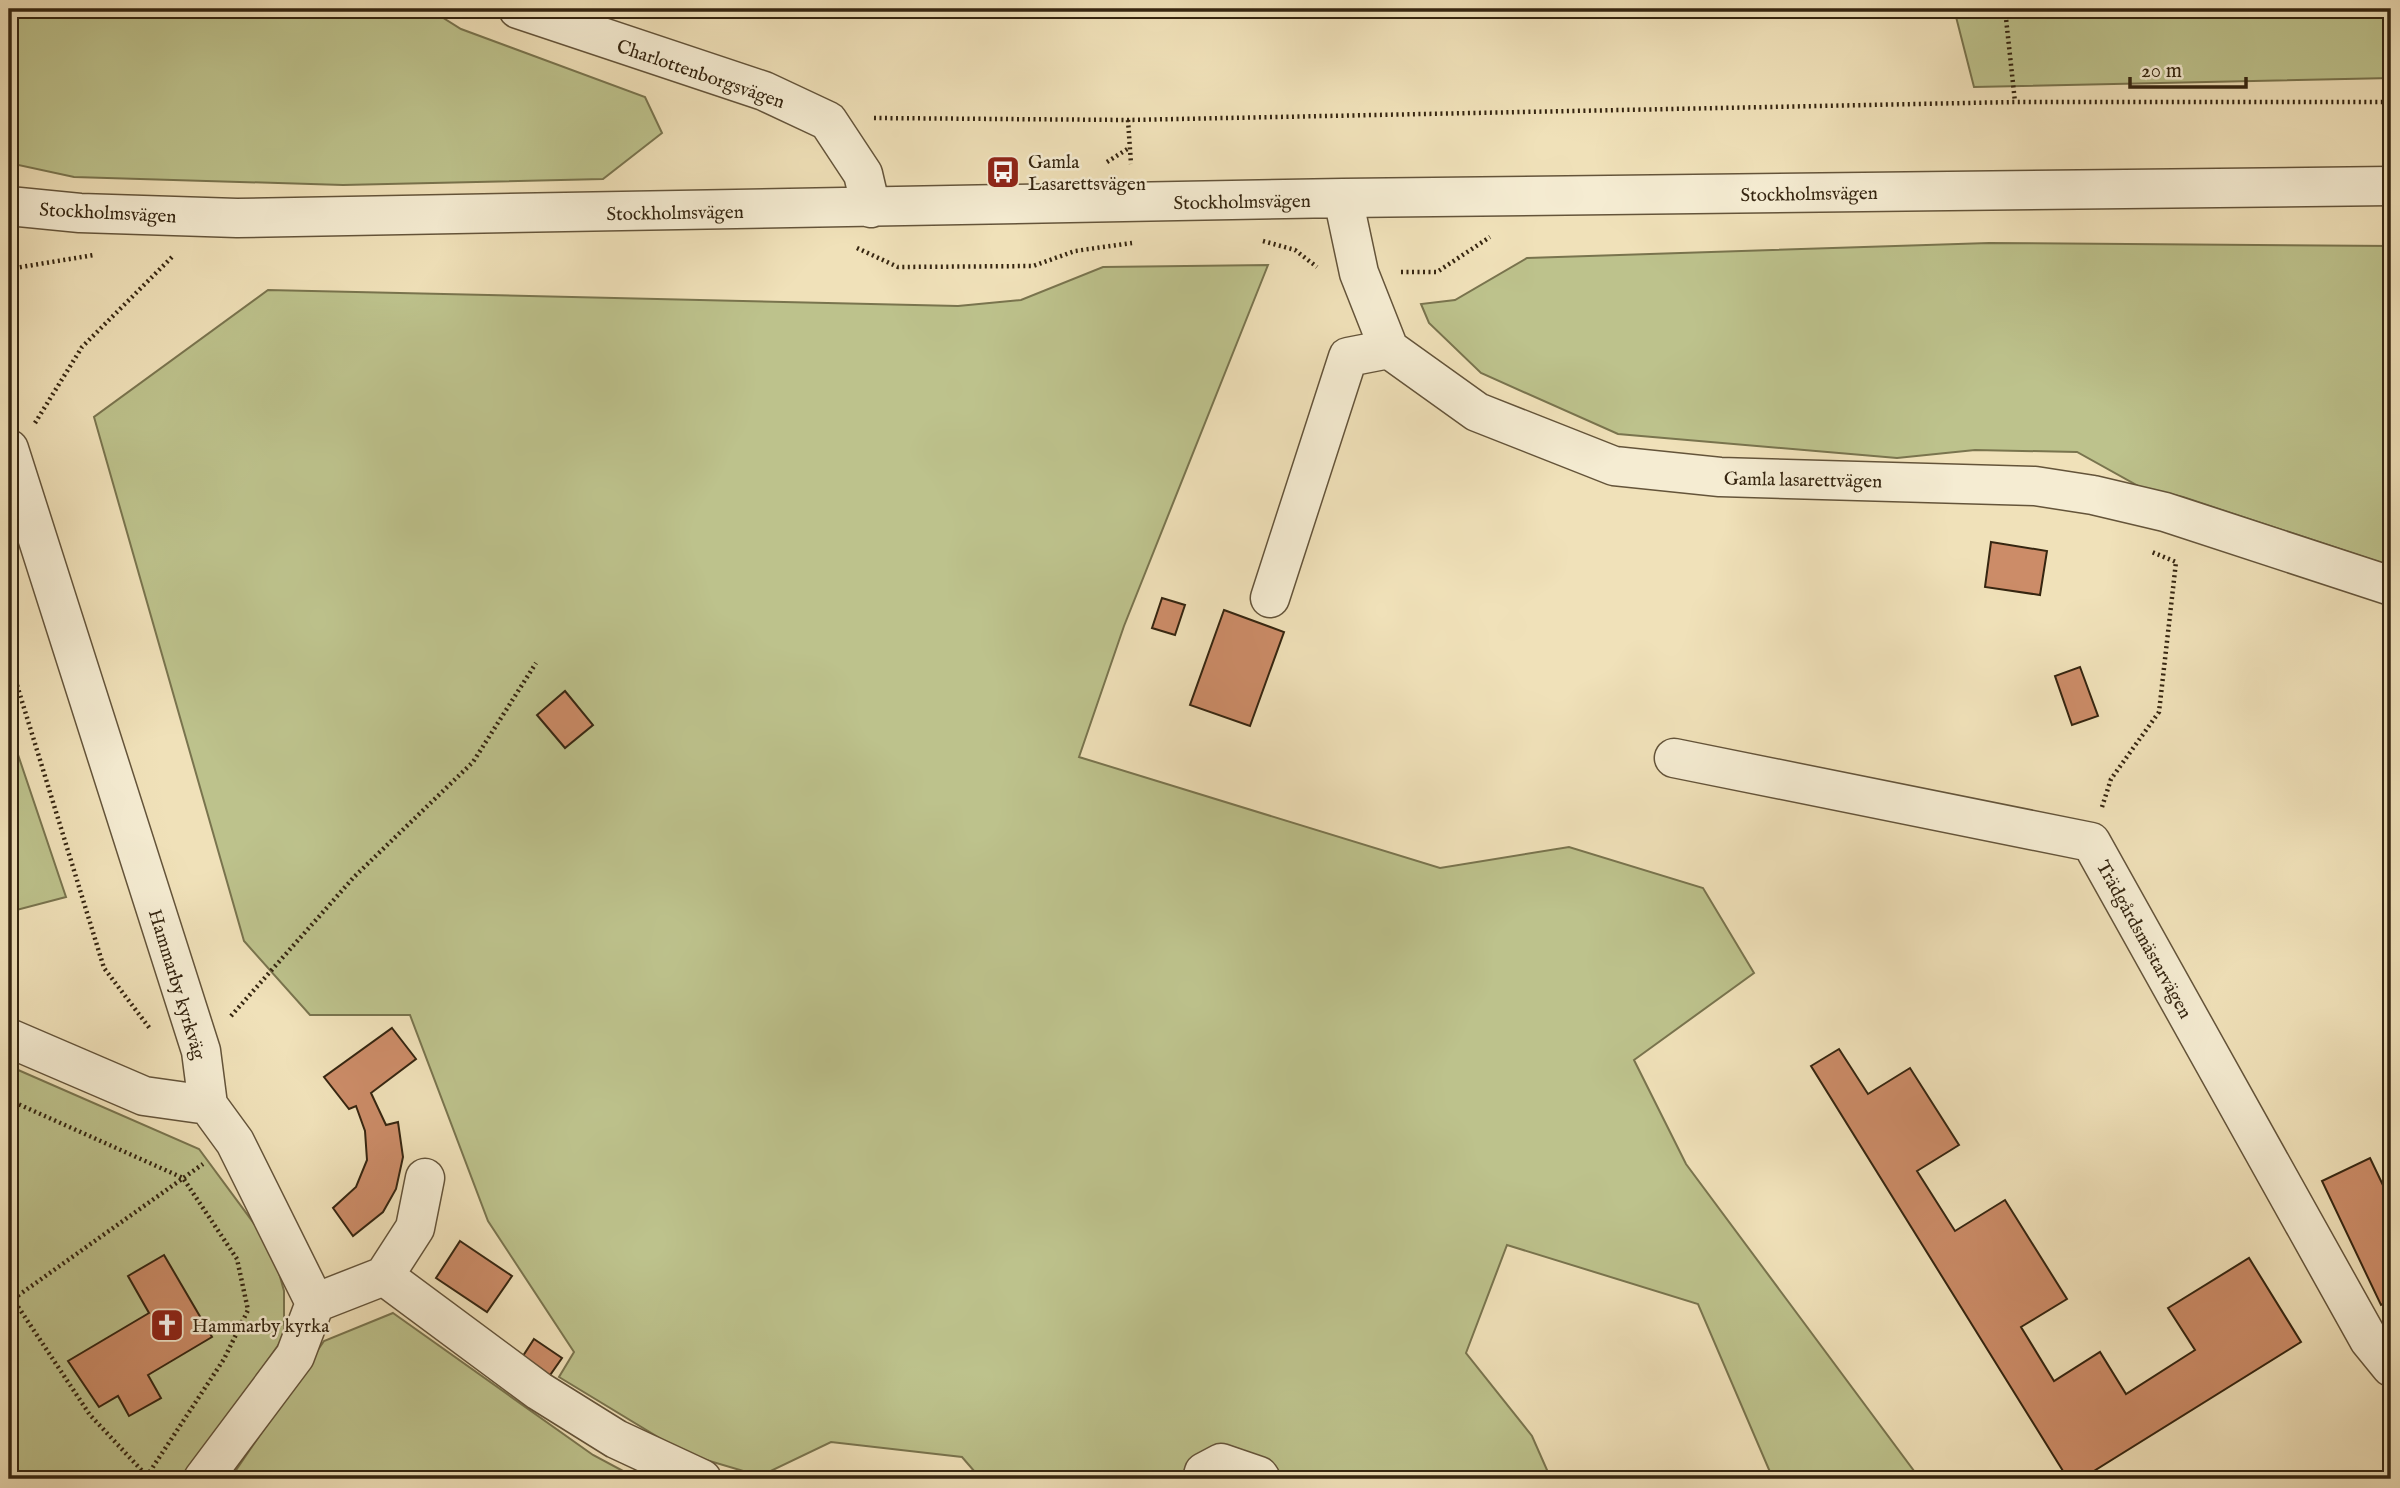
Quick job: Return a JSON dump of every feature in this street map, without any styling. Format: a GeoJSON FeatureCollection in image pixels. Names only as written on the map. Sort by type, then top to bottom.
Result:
{"type":"FeatureCollection","features":[{"type":"Feature","properties":{"kind":"street","name":"Charlottenborgsvägen"},"geometry":{"type":"LineString","coordinates":[[518,9],[764,91],[828,121]]}},
{"type":"Feature","properties":{"kind":"street"},"geometry":{"type":"LineString","coordinates":[[828,121],[863,174],[871,208]]}},
{"type":"Feature","properties":{"kind":"street","name":"Stockholmsvägen"},"geometry":{"type":"LineString","coordinates":[[9,206],[80,213],[237,218],[1343,198],[2391,186]]}},
{"type":"Feature","properties":{"kind":"street"},"geometry":{"type":"LineString","coordinates":[[1270,598],[1348,357],[1389,349],[1359,273],[1343,198]]}},
{"type":"Feature","properties":{"kind":"street","name":"Gamla lasarettvägen"},"geometry":{"type":"LineString","coordinates":[[1389,349],[1477,412],[1614,466],[1720,478],[2035,486],[2093,495],[2165,512],[2377,581]]}},
{"type":"Feature","properties":{"kind":"street","name":"Hammarby kyrkväg"},"geometry":{"type":"LineString","coordinates":[[11,455],[201,1051],[208,1105],[235,1142],[316,1303]]}},
{"type":"Feature","properties":{"kind":"street"},"geometry":{"type":"LineString","coordinates":[[2377,581],[2391,604]]}},
{"type":"Feature","properties":{"kind":"street","name":"Trädgårdsmästarvägen"},"geometry":{"type":"LineString","coordinates":[[1674,758],[2091,842],[2369,1340],[2391,1367]]}},
{"type":"Feature","properties":{"kind":"street"},"geometry":{"type":"LineString","coordinates":[[9,1038],[144,1096],[208,1105]]}},
{"type":"Feature","properties":{"kind":"street"},"geometry":{"type":"LineString","coordinates":[[203,1479],[296,1356],[316,1303],[384,1276],[415,1228],[425,1178]]}},
{"type":"Feature","properties":{"kind":"street"},"geometry":{"type":"LineString","coordinates":[[384,1276],[539,1391],[616,1439],[702,1479]]}},
{"type":"Feature","properties":{"kind":"street"},"geometry":{"type":"LineString","coordinates":[[1202,1479],[1204,1472],[1222,1463],[1261,1479]]}},
{"type":"Feature","properties":{"kind":"path"},"geometry":{"type":"LineString","coordinates":[[2005,9],[2015,102]]}},
{"type":"Feature","properties":{"kind":"path"},"geometry":{"type":"LineString","coordinates":[[828,121],[904,117],[1128,120],[2015,102],[2391,102]]}},
{"type":"Feature","properties":{"kind":"path"},"geometry":{"type":"LineString","coordinates":[[11,455],[82,347],[173,255]]}},
{"type":"Feature","properties":{"kind":"path"},"geometry":{"type":"LineString","coordinates":[[2091,842],[2111,779],[2159,712],[2176,562],[2151,551]]}},
{"type":"Feature","properties":{"kind":"path"},"geometry":{"type":"LineString","coordinates":[[9,659],[104,968],[152,1031]]}},
{"type":"Feature","properties":{"kind":"path"},"geometry":{"type":"LineString","coordinates":[[201,1051],[354,877],[473,762],[536,663]]}},
{"type":"Feature","properties":{"kind":"path"},"geometry":{"type":"LineString","coordinates":[[9,1100],[183,1178],[237,1259],[248,1310],[224,1359],[145,1477],[90,1415],[11,1300],[9,1293]]}},
{"type":"Feature","properties":{"kind":"path"},"geometry":{"type":"LineString","coordinates":[[11,1300],[235,1142]]}},
{"type":"Feature","properties":{"kind":"green space"},"geometry":{"type":"Polygon","coordinates":[[[9,9],[429,9],[461,29],[645,97],[662,133],[603,179],[343,185],[74,177],[9,163],[9,9]]]}},
{"type":"Feature","properties":{"kind":"green space"},"geometry":{"type":"Polygon","coordinates":[[[1954,9],[2391,9],[2391,78],[1974,87],[1954,9]]]}},
{"type":"Feature","properties":{"kind":"green space"},"geometry":{"type":"Polygon","coordinates":[[[1989,243],[2391,246],[2391,566],[2183,497],[2142,488],[2077,452],[1975,450],[1897,458],[1618,434],[1481,373],[1429,323],[1421,304],[1455,300],[1527,258],[1989,243]]]}},
{"type":"Feature","properties":{"kind":"green space"},"geometry":{"type":"Polygon","coordinates":[[[1268,265],[1124,626],[1079,757],[1440,868],[1569,847],[1703,888],[1754,973],[1634,1060],[1686,1164],[1920,1479],[1773,1479],[1698,1304],[1507,1245],[1466,1353],[1532,1436],[1551,1479],[981,1479],[962,1457],[831,1442],[760,1476],[686,1454],[559,1377],[574,1352],[488,1221],[410,1015],[310,1015],[244,941],[94,417],[268,290],[958,306],[1021,300],[1103,267],[1268,265]]]}},
{"type":"Feature","properties":{"kind":"green space"},"geometry":{"type":"Polygon","coordinates":[[[9,728],[66,897],[9,912],[9,728]]]}},
{"type":"Feature","properties":{"kind":"green space"},"geometry":{"type":"Polygon","coordinates":[[[9,1066],[199,1149],[272,1248],[284,1291],[284,1337],[184,1479],[9,1479],[9,1066]]]}},
{"type":"Feature","properties":{"kind":"green space"},"geometry":{"type":"Polygon","coordinates":[[[393,1313],[593,1455],[638,1479],[230,1479],[324,1341],[393,1313]]]}},
{"type":"Feature","properties":{"kind":"building"},"geometry":{"type":"Polygon","coordinates":[[[1991,542],[2047,551],[2040,595],[1985,587],[1991,542]]]}},
{"type":"Feature","properties":{"kind":"building"},"geometry":{"type":"Polygon","coordinates":[[[1162,598],[1185,605],[1175,635],[1152,628],[1162,598]]]}},
{"type":"Feature","properties":{"kind":"building"},"geometry":{"type":"Polygon","coordinates":[[[1224,610],[1284,632],[1250,726],[1190,705],[1224,610]]]}},
{"type":"Feature","properties":{"kind":"building"},"geometry":{"type":"Polygon","coordinates":[[[2080,667],[2098,716],[2072,725],[2055,676],[2080,667]]]}},
{"type":"Feature","properties":{"kind":"building"},"geometry":{"type":"Polygon","coordinates":[[[565,691],[593,725],[565,748],[537,715],[565,691]]]}},
{"type":"Feature","properties":{"kind":"building"},"geometry":{"type":"Polygon","coordinates":[[[392,1028],[416,1059],[371,1093],[386,1125],[398,1122],[403,1157],[396,1189],[383,1212],[353,1236],[333,1208],[356,1187],[367,1160],[365,1131],[356,1106],[349,1109],[324,1077],[392,1028]]]}},
{"type":"Feature","properties":{"kind":"building"},"geometry":{"type":"Polygon","coordinates":[[[1839,1049],[1868,1094],[1910,1068],[1959,1145],[1917,1171],[1955,1231],[2005,1200],[2067,1299],[2021,1327],[2054,1381],[2100,1352],[2126,1394],[2195,1350],[2168,1308],[2249,1258],[2301,1342],[2081,1479],[2068,1479],[1811,1066],[1839,1049]]]}},
{"type":"Feature","properties":{"kind":"building"},"geometry":{"type":"Polygon","coordinates":[[[2370,1158],[2391,1202],[2391,1300],[2381,1305],[2322,1181],[2370,1158]]]}},
{"type":"Feature","properties":{"kind":"building"},"geometry":{"type":"Polygon","coordinates":[[[460,1241],[512,1276],[487,1312],[436,1278],[460,1241]]]}},
{"type":"Feature","properties":{"kind":"building","name":"Hammarby kyrka"},"geometry":{"type":"Polygon","coordinates":[[[164,1255],[212,1337],[148,1375],[161,1398],[129,1416],[118,1396],[99,1407],[68,1361],[149,1313],[128,1276],[164,1255]]]}},
{"type":"Feature","properties":{"kind":"building"},"geometry":{"type":"Polygon","coordinates":[[[534,1339],[562,1358],[548,1378],[521,1359],[534,1339]]]}},
{"type":"Feature","properties":{"kind":"place","name":"Gamla Lasarettsvägen"},"geometry":{"type":"Point","coordinates":[1003,172]}},
{"type":"Feature","properties":{"kind":"place","name":"Hammarby kyrka"},"geometry":{"type":"Point","coordinates":[167,1325]}}]}
